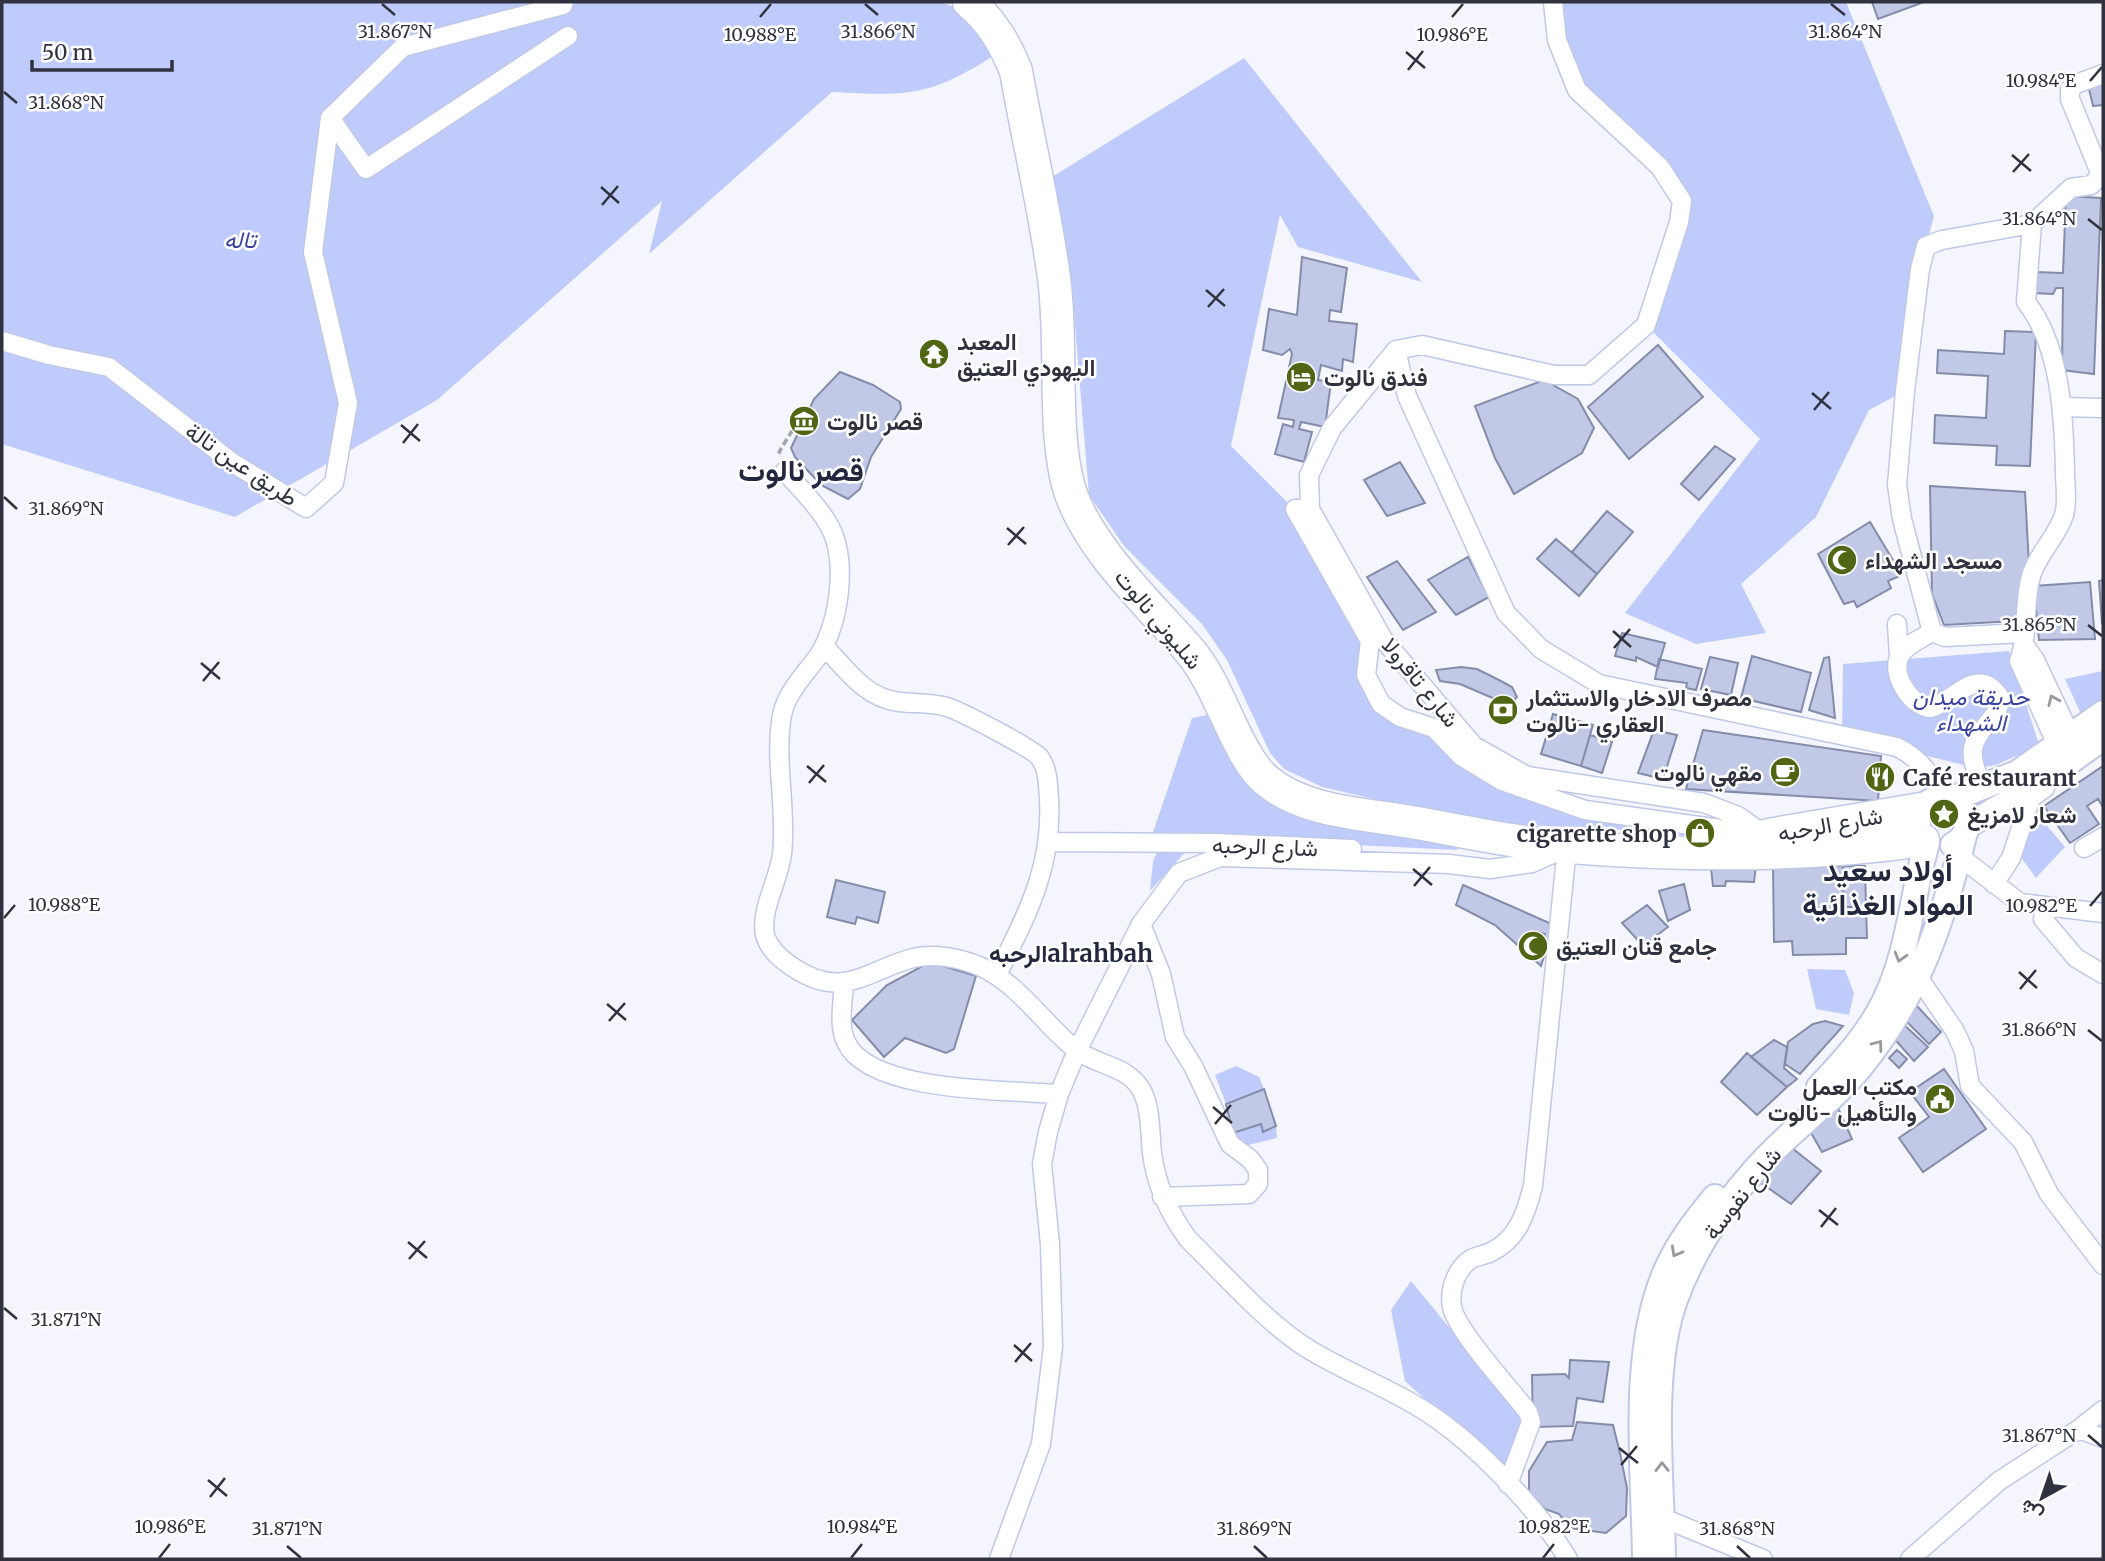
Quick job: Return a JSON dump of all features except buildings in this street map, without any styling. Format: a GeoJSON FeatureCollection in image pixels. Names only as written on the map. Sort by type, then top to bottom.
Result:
{"type":"FeatureCollection","features":[{"type":"Feature","properties":{"kind":"highway","name":"شليوني نالوت"},"geometry":{"type":"LineString","coordinates":[[969,2],[992,25],[1006,46],[1016,71],[1054,277],[1060,341],[1061,432],[1069,488],[1094,536],[1124,579],[1194,656],[1213,684],[1251,761],[1265,780],[1298,799],[1355,813],[1567,847],[1728,851]]}},
{"type":"Feature","properties":{"kind":"highway","name":"شارع الرحبه"},"geometry":{"type":"LineString","coordinates":[[1728,851],[1765,835],[1933,818]]}},
{"type":"Feature","properties":{"kind":"highway","name":"شارع الرحبه"},"geometry":{"type":"LineString","coordinates":[[1728,851],[1863,846],[1933,818]]}},
{"type":"Feature","properties":{"kind":"main road"},"geometry":{"type":"LineString","coordinates":[[1933,818],[1936,848],[1947,848],[1963,840],[2071,746],[2103,713]]}},
{"type":"Feature","properties":{"kind":"main road"},"geometry":{"type":"LineString","coordinates":[[1933,818],[1981,787],[2017,773],[2071,746],[2103,738]]}},
{"type":"Feature","properties":{"kind":"main road"},"geometry":{"type":"LineString","coordinates":[[1933,818],[1966,815],[1963,840]]}},
{"type":"Feature","properties":{"kind":"main road","name":"شارع نفوسة"},"geometry":{"type":"LineString","coordinates":[[1645,1559],[1645,1370],[1652,1317],[1665,1273],[1690,1227],[1731,1179],[1837,1069],[1885,1002],[1908,930],[1933,818]]}},
{"type":"Feature","properties":{"kind":"main road","name":"شارع نفوسة"},"geometry":{"type":"LineString","coordinates":[[1663,1559],[1660,1393],[1664,1345],[1674,1303],[1687,1271],[1729,1202],[1765,1158],[1859,1069],[1896,1021],[1937,933],[1963,840]]}},
{"type":"Feature","properties":{"kind":"street"},"geometry":{"type":"LineString","coordinates":[[564,2],[563,5],[403,47],[330,118],[366,169],[568,36]]}},
{"type":"Feature","properties":{"kind":"street"},"geometry":{"type":"LineString","coordinates":[[1553,2],[1557,40],[1577,90],[1660,167],[1682,201],[1679,222],[1646,325],[1589,375],[1554,375],[1422,345],[1396,351],[1407,396],[1506,613],[1541,649],[1599,684],[1897,747],[1914,755],[1924,765],[1933,818]]}},
{"type":"Feature","properties":{"kind":"street"},"geometry":{"type":"LineString","coordinates":[[1932,632],[1902,519],[1897,485],[1920,269],[1926,246],[1942,240],[2032,224],[2071,188],[2098,180],[2070,99],[2070,89],[2103,74]]}},
{"type":"Feature","properties":{"kind":"street","name":"طريق عين تالة"},"geometry":{"type":"LineString","coordinates":[[2,341],[109,367],[233,463],[306,508],[334,483],[348,403],[313,252],[330,118]]}},
{"type":"Feature","properties":{"kind":"street"},"geometry":{"type":"LineString","coordinates":[[2032,224],[2026,302],[2037,315],[2064,407],[2066,512],[2059,528],[2040,554],[2031,577],[2024,640],[2071,746]]}},
{"type":"Feature","properties":{"kind":"street","name":"شارع تاقرولا"},"geometry":{"type":"LineString","coordinates":[[1396,351],[1332,428],[1309,474],[1310,509],[1383,639],[1474,746],[1527,776],[1704,803],[1738,816],[1765,835]]}},
{"type":"Feature","properties":{"kind":"street"},"geometry":{"type":"LineString","coordinates":[[2064,407],[2103,408]]}},
{"type":"Feature","properties":{"kind":"street"},"geometry":{"type":"LineString","coordinates":[[785,471],[827,521],[834,535],[840,592],[824,646],[788,699],[780,719],[784,835],[777,880],[765,919],[765,936],[772,949],[806,976],[825,982],[845,983],[867,978],[914,958],[938,956],[977,965],[997,975],[1077,1051],[1123,1072],[1143,1093],[1152,1157],[1162,1197],[1188,1239],[1301,1344],[1435,1417],[1508,1484],[1545,1524],[1568,1559]]}},
{"type":"Feature","properties":{"kind":"street"},"geometry":{"type":"LineString","coordinates":[[1310,509],[1295,509],[1370,641],[1366,675],[1381,704],[1400,717],[1434,728],[1461,756],[1502,781],[1585,810],[1765,835]]}},
{"type":"Feature","properties":{"kind":"street"},"geometry":{"type":"LineString","coordinates":[[1897,624],[1898,670],[1907,692],[1925,708],[1937,706],[1957,691],[1976,684],[1992,687],[2000,696],[1998,711],[1973,745],[1974,763],[1981,787]]}},
{"type":"Feature","properties":{"kind":"street"},"geometry":{"type":"LineString","coordinates":[[1932,632],[1945,637],[2024,640]]}},
{"type":"Feature","properties":{"kind":"street"},"geometry":{"type":"LineString","coordinates":[[1899,657],[1932,632]]}},
{"type":"Feature","properties":{"kind":"street"},"geometry":{"type":"LineString","coordinates":[[824,646],[870,692],[896,702],[947,707],[1034,750],[1045,768],[1050,815],[1049,842],[1038,891],[997,975]]}},
{"type":"Feature","properties":{"kind":"street"},"geometry":{"type":"LineString","coordinates":[[1994,884],[2011,858],[2031,798],[2103,706]]}},
{"type":"Feature","properties":{"kind":"street"},"geometry":{"type":"LineString","coordinates":[[2084,848],[2103,837]]}},
{"type":"Feature","properties":{"kind":"street"},"geometry":{"type":"LineString","coordinates":[[1963,840],[1994,884],[2020,903],[2103,913]]}},
{"type":"Feature","properties":{"kind":"street","name":"شارع الرحبه"},"geometry":{"type":"LineString","coordinates":[[1049,842],[1216,843],[1451,854],[1477,868]]}},
{"type":"Feature","properties":{"kind":"street"},"geometry":{"type":"LineString","coordinates":[[999,1559],[1041,1444],[1053,1347],[1050,1244],[1042,1164],[1059,1094],[1077,1051],[1141,925],[1180,873],[1220,857],[1449,864],[1477,868],[1532,863],[1567,847]]}},
{"type":"Feature","properties":{"kind":"street"},"geometry":{"type":"LineString","coordinates":[[1508,1484],[1531,1422],[1528,1412],[1462,1328],[1452,1309],[1451,1293],[1458,1272],[1471,1259],[1506,1243],[1526,1212],[1533,1186],[1567,847]]}},
{"type":"Feature","properties":{"kind":"street"},"geometry":{"type":"LineString","coordinates":[[2046,906],[2043,919],[2076,958],[2103,974]]}},
{"type":"Feature","properties":{"kind":"street"},"geometry":{"type":"LineString","coordinates":[[1141,925],[1161,974],[1175,1037],[1193,1066],[1230,1144],[1255,1164],[1259,1177],[1255,1191],[1249,1194],[1162,1197]]}},
{"type":"Feature","properties":{"kind":"street"},"geometry":{"type":"LineString","coordinates":[[1918,977],[1955,1031],[1964,1051],[1970,1086],[2023,1142],[2049,1195],[2103,1265]]}},
{"type":"Feature","properties":{"kind":"street"},"geometry":{"type":"LineString","coordinates":[[845,983],[841,1029],[853,1055],[864,1065],[910,1081],[1059,1094]]}},
{"type":"Feature","properties":{"kind":"street"},"geometry":{"type":"LineString","coordinates":[[1910,1559],[1999,1482],[2103,1410]]}},
{"type":"Feature","properties":{"kind":"street"},"geometry":{"type":"LineString","coordinates":[[2079,1429],[2103,1438]]}},
{"type":"Feature","properties":{"kind":"street"},"geometry":{"type":"LineString","coordinates":[[1662,1518],[1763,1559]]}},
{"type":"Feature","properties":{"kind":"path"},"geometry":{"type":"LineString","coordinates":[[785,471],[785,455],[779,452],[803,413],[812,407]]}},
{"type":"Feature","properties":{"kind":"green space","name":"تاله"},"geometry":{"type":"Polygon","coordinates":[[[2,2],[941,2],[964,11],[993,56],[952,79],[917,91],[880,94],[832,92],[649,254],[662,201],[437,400],[235,517],[2,444],[2,2]]]}},
{"type":"Feature","properties":{"kind":"green space"},"geometry":{"type":"Polygon","coordinates":[[[1553,2],[1846,2],[1934,216],[1926,246],[1905,391],[1869,410],[1816,517],[1741,584],[1766,633],[1696,644],[1625,613],[1760,439],[1646,325],[1682,201],[1577,90],[1553,2]]]}},
{"type":"Feature","properties":{"kind":"green space"},"geometry":{"type":"Polygon","coordinates":[[[1244,58],[1422,282],[1298,247],[1280,215],[1231,446],[1291,506],[1366,648],[1371,677],[1386,699],[1585,810],[1733,832],[1727,842],[1659,832],[1512,824],[1387,802],[1322,787],[1284,769],[1270,753],[1227,660],[1202,624],[1124,546],[1089,495],[1072,288],[1052,177],[1244,58]]]}},
{"type":"Feature","properties":{"kind":"green space","name":"حديقة ميدان الشهداء"},"geometry":{"type":"Polygon","coordinates":[[[2009,651],[2042,754],[2034,748],[1996,765],[1976,768],[1842,735],[1843,664],[2009,651]]]}},
{"type":"Feature","properties":{"kind":"green space"},"geometry":{"type":"Polygon","coordinates":[[[2103,671],[2103,711],[2086,725],[2065,679],[2103,671]]]}},
{"type":"Feature","properties":{"kind":"green space"},"geometry":{"type":"Polygon","coordinates":[[[1217,713],[1226,747],[1239,774],[1297,803],[1459,835],[1457,850],[1152,835],[1192,718],[1217,713]]]}},
{"type":"Feature","properties":{"kind":"green space"},"geometry":{"type":"Polygon","coordinates":[[[2043,821],[2065,847],[2036,878],[2013,846],[2043,821]]]}},
{"type":"Feature","properties":{"kind":"green space"},"geometry":{"type":"Polygon","coordinates":[[[1159,847],[1189,848],[1150,891],[1153,861],[1159,847]]]}},
{"type":"Feature","properties":{"kind":"green space"},"geometry":{"type":"Polygon","coordinates":[[[1807,969],[1845,970],[1854,993],[1849,1015],[1816,1009],[1807,969]]]}},
{"type":"Feature","properties":{"kind":"green space"},"geometry":{"type":"Polygon","coordinates":[[[1236,1066],[1259,1077],[1264,1089],[1226,1104],[1215,1075],[1236,1066]]]}},
{"type":"Feature","properties":{"kind":"green space"},"geometry":{"type":"Polygon","coordinates":[[[1261,1124],[1264,1132],[1276,1126],[1277,1138],[1240,1147],[1233,1133],[1261,1124]]]}},
{"type":"Feature","properties":{"kind":"green space"},"geometry":{"type":"Polygon","coordinates":[[[1411,1281],[1518,1411],[1525,1430],[1509,1475],[1405,1381],[1391,1310],[1411,1281]]]}},
{"type":"Feature","properties":{"kind":"place","name":"المعبد اليهودي العتيق"},"geometry":{"type":"Point","coordinates":[934,354]}},
{"type":"Feature","properties":{"kind":"place","name":"فندق نالوت"},"geometry":{"type":"Point","coordinates":[1301,377]}},
{"type":"Feature","properties":{"kind":"place","name":"قصر نالوت"},"geometry":{"type":"Point","coordinates":[804,421]}},
{"type":"Feature","properties":{"kind":"place","name":"مسجد الشهداء"},"geometry":{"type":"Point","coordinates":[1842,560]}},
{"type":"Feature","properties":{"kind":"place","name":"مصرف الادخار والاستثمار العقاري -نالوت"},"geometry":{"type":"Point","coordinates":[1503,710]}},
{"type":"Feature","properties":{"kind":"place","name":"مقهي نالوت"},"geometry":{"type":"Point","coordinates":[1785,772]}},
{"type":"Feature","properties":{"kind":"place","name":"Café restaurant"},"geometry":{"type":"Point","coordinates":[1880,777]}},
{"type":"Feature","properties":{"kind":"place","name":"شعار لامزيغ"},"geometry":{"type":"Point","coordinates":[1944,814]}},
{"type":"Feature","properties":{"kind":"place","name":"cigarette shop"},"geometry":{"type":"Point","coordinates":[1700,833]}},
{"type":"Feature","properties":{"kind":"place","name":"جامع قنان العتيق"},"geometry":{"type":"Point","coordinates":[1533,946]}},
{"type":"Feature","properties":{"kind":"place","name":"مكتب العمل والتأهيل -نالوت"},"geometry":{"type":"Point","coordinates":[1940,1099]}},
{"type":"Feature","properties":{"kind":"district","name":"قصر نالوت"},"geometry":{"type":"Point","coordinates":[801,470]}},
{"type":"Feature","properties":{"kind":"district","name":"أولاد سعيد المواد الغذائية"},"geometry":{"type":"Point","coordinates":[1888,887]}},
{"type":"Feature","properties":{"kind":"district","name":"الرحبهalrahbah"},"geometry":{"type":"Point","coordinates":[1071,953]}}]}
